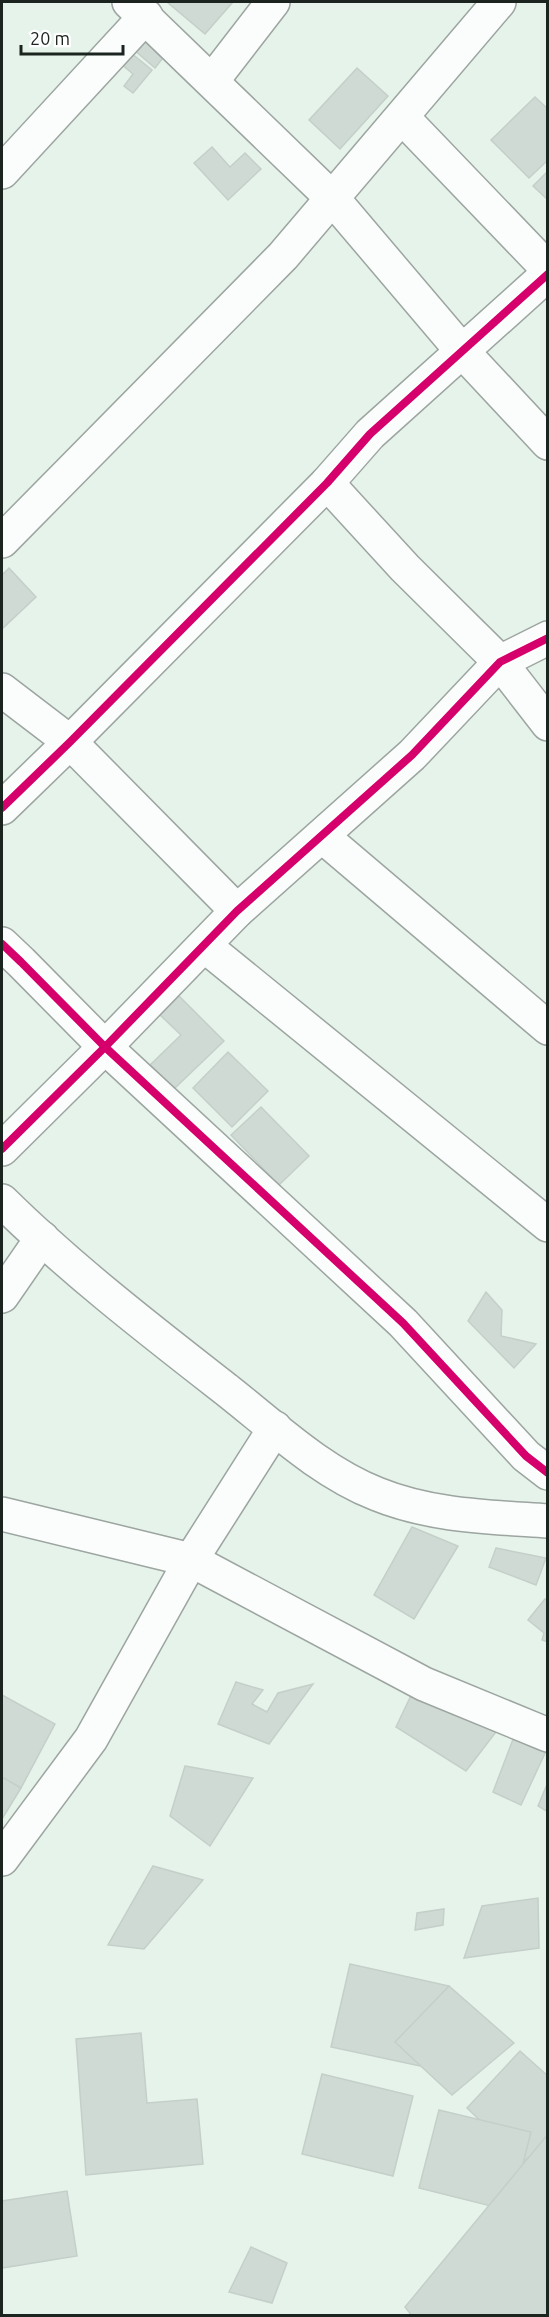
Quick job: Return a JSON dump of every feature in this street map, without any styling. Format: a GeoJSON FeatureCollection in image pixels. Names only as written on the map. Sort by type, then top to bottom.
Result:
{"type":"FeatureCollection","features":[{"type":"Feature","properties":{"kind":"street"},"geometry":{"type":"LineString","coordinates":[[212,81],[273,2]]}},
{"type":"Feature","properties":{"kind":"street"},"geometry":{"type":"LineString","coordinates":[[2,542],[283,256],[499,2]]}},
{"type":"Feature","properties":{"kind":"street"},"geometry":{"type":"LineString","coordinates":[[2,172],[137,9],[333,199],[462,351],[548,443]]}},
{"type":"Feature","properties":{"kind":"street"},"geometry":{"type":"LineString","coordinates":[[402,117],[548,269]]}},
{"type":"Feature","properties":{"kind":"street"},"geometry":{"type":"LineString","coordinates":[[2,808],[327,483],[370,434],[548,274]]}},
{"type":"Feature","properties":{"kind":"street"},"geometry":{"type":"LineString","coordinates":[[327,483],[405,568],[500,662],[548,724]]}},
{"type":"Feature","properties":{"kind":"street"},"geometry":{"type":"LineString","coordinates":[[2,1149],[205,946],[237,911],[412,754],[500,662],[548,638]]}},
{"type":"Feature","properties":{"kind":"street"},"geometry":{"type":"LineString","coordinates":[[2,690],[70,742],[237,911]]}},
{"type":"Feature","properties":{"kind":"street"},"geometry":{"type":"LineString","coordinates":[[322,836],[548,1028]]}},
{"type":"Feature","properties":{"kind":"street"},"geometry":{"type":"LineString","coordinates":[[2,944],[105,1047],[403,1323],[526,1456],[548,1473]]}},
{"type":"Feature","properties":{"kind":"street"},"geometry":{"type":"LineString","coordinates":[[205,946],[548,1225]]}},
{"type":"Feature","properties":{"kind":"street"},"geometry":{"type":"LineString","coordinates":[[2,1201],[147,1327],[328,1469],[377,1494],[422,1509],[548,1521]]}},
{"type":"Feature","properties":{"kind":"street"},"geometry":{"type":"LineString","coordinates":[[2,1296],[42,1238]]}},
{"type":"Feature","properties":{"kind":"street"},"geometry":{"type":"LineString","coordinates":[[2,1859],[91,1739],[191,1560],[275,1428]]}},
{"type":"Feature","properties":{"kind":"street"},"geometry":{"type":"LineString","coordinates":[[2,1514],[191,1560],[424,1684],[548,1735]]}},
{"type":"Feature","properties":{"kind":"building"},"geometry":{"type":"Polygon","coordinates":[[[167,2],[233,2],[205,34],[167,2]]]}},
{"type":"Feature","properties":{"kind":"building"},"geometry":{"type":"Polygon","coordinates":[[[137,30],[166,54],[155,68],[126,43],[137,30]]]}},
{"type":"Feature","properties":{"kind":"building"},"geometry":{"type":"Polygon","coordinates":[[[125,48],[152,70],[133,93],[124,86],[133,74],[115,59],[125,48]]]}},
{"type":"Feature","properties":{"kind":"building"},"geometry":{"type":"Polygon","coordinates":[[[357,68],[388,96],[340,149],[309,120],[357,68]]]}},
{"type":"Feature","properties":{"kind":"building"},"geometry":{"type":"Polygon","coordinates":[[[535,97],[548,109],[548,160],[529,178],[491,140],[535,97]]]}},
{"type":"Feature","properties":{"kind":"building"},"geometry":{"type":"Polygon","coordinates":[[[212,147],[230,167],[245,153],[261,169],[228,200],[194,163],[212,147]]]}},
{"type":"Feature","properties":{"kind":"building"},"geometry":{"type":"Polygon","coordinates":[[[548,171],[548,200],[533,186],[548,171]]]}},
{"type":"Feature","properties":{"kind":"building"},"geometry":{"type":"Polygon","coordinates":[[[9,568],[36,597],[2,629],[2,575],[9,568]]]}},
{"type":"Feature","properties":{"kind":"building"},"geometry":{"type":"Polygon","coordinates":[[[179,996],[224,1041],[174,1089],[150,1065],[181,1035],[160,1015],[179,996]]]}},
{"type":"Feature","properties":{"kind":"building"},"geometry":{"type":"Polygon","coordinates":[[[228,1052],[268,1091],[232,1127],[193,1088],[228,1052]]]}},
{"type":"Feature","properties":{"kind":"building"},"geometry":{"type":"Polygon","coordinates":[[[261,1107],[309,1156],[279,1185],[231,1135],[261,1107]]]}},
{"type":"Feature","properties":{"kind":"building"},"geometry":{"type":"Polygon","coordinates":[[[486,1292],[502,1310],[501,1336],[536,1344],[514,1368],[468,1321],[486,1292]]]}},
{"type":"Feature","properties":{"kind":"building"},"geometry":{"type":"Polygon","coordinates":[[[412,1527],[458,1546],[414,1619],[374,1595],[412,1527]]]}},
{"type":"Feature","properties":{"kind":"building"},"geometry":{"type":"Polygon","coordinates":[[[496,1548],[546,1558],[536,1585],[489,1567],[496,1548]]]}},
{"type":"Feature","properties":{"kind":"building"},"geometry":{"type":"Polygon","coordinates":[[[545,1599],[548,1600],[548,1642],[542,1640],[544,1633],[528,1620],[545,1599]]]}},
{"type":"Feature","properties":{"kind":"building"},"geometry":{"type":"Polygon","coordinates":[[[236,1682],[263,1690],[252,1704],[267,1712],[278,1693],[313,1684],[269,1744],[218,1724],[236,1682]]]}},
{"type":"Feature","properties":{"kind":"building"},"geometry":{"type":"Polygon","coordinates":[[[416,1685],[499,1728],[466,1771],[396,1727],[416,1685]]]}},
{"type":"Feature","properties":{"kind":"building"},"geometry":{"type":"Polygon","coordinates":[[[2,1695],[55,1724],[21,1788],[2,1778],[2,1695]]]}},
{"type":"Feature","properties":{"kind":"building"},"geometry":{"type":"Polygon","coordinates":[[[515,1734],[546,1751],[521,1805],[493,1792],[515,1734]]]}},
{"type":"Feature","properties":{"kind":"building"},"geometry":{"type":"Polygon","coordinates":[[[185,1766],[253,1778],[210,1846],[170,1816],[185,1766]]]}},
{"type":"Feature","properties":{"kind":"building"},"geometry":{"type":"Polygon","coordinates":[[[2,1777],[21,1788],[2,1819],[2,1777]]]}},
{"type":"Feature","properties":{"kind":"building"},"geometry":{"type":"Polygon","coordinates":[[[548,1782],[548,1812],[538,1806],[548,1782]]]}},
{"type":"Feature","properties":{"kind":"building"},"geometry":{"type":"Polygon","coordinates":[[[153,1866],[203,1880],[144,1949],[108,1945],[153,1866]]]}},
{"type":"Feature","properties":{"kind":"building"},"geometry":{"type":"Polygon","coordinates":[[[538,1898],[539,1948],[464,1958],[482,1906],[538,1898]]]}},
{"type":"Feature","properties":{"kind":"building"},"geometry":{"type":"Polygon","coordinates":[[[444,1909],[443,1925],[415,1930],[417,1913],[444,1909]]]}},
{"type":"Feature","properties":{"kind":"building"},"geometry":{"type":"Polygon","coordinates":[[[350,1964],[449,1986],[430,2068],[331,2047],[350,1964]]]}},
{"type":"Feature","properties":{"kind":"building"},"geometry":{"type":"Polygon","coordinates":[[[449,1986],[514,2043],[452,2095],[395,2042],[449,1986]]]}},
{"type":"Feature","properties":{"kind":"building"},"geometry":{"type":"Polygon","coordinates":[[[141,2033],[147,2103],[197,2099],[203,2164],[86,2175],[76,2039],[141,2033]]]}},
{"type":"Feature","properties":{"kind":"building"},"geometry":{"type":"Polygon","coordinates":[[[520,2051],[548,2076],[548,2141],[523,2162],[467,2108],[520,2051]]]}},
{"type":"Feature","properties":{"kind":"building"},"geometry":{"type":"Polygon","coordinates":[[[322,2074],[413,2096],[393,2176],[302,2154],[322,2074]]]}},
{"type":"Feature","properties":{"kind":"building"},"geometry":{"type":"Polygon","coordinates":[[[439,2110],[531,2132],[511,2211],[419,2188],[439,2110]]]}},
{"type":"Feature","properties":{"kind":"building"},"geometry":{"type":"Polygon","coordinates":[[[548,2134],[548,2316],[412,2316],[405,2307],[548,2134]]]}},
{"type":"Feature","properties":{"kind":"building"},"geometry":{"type":"Polygon","coordinates":[[[67,2191],[77,2256],[2,2268],[2,2201],[67,2191]]]}},
{"type":"Feature","properties":{"kind":"building"},"geometry":{"type":"Polygon","coordinates":[[[251,2247],[287,2263],[272,2303],[229,2292],[251,2247]]]}},
{"type":"Feature","properties":{"kind":"cycle path"},"geometry":{"type":"LineString","coordinates":[[2,808],[327,483],[370,434],[548,274]]}},
{"type":"Feature","properties":{"kind":"cycle path"},"geometry":{"type":"LineString","coordinates":[[2,1149],[237,911],[412,755],[500,662],[548,638]]}},
{"type":"Feature","properties":{"kind":"cycle path"},"geometry":{"type":"LineString","coordinates":[[2,944],[105,1047],[403,1323],[526,1456],[548,1473]]}}]}
